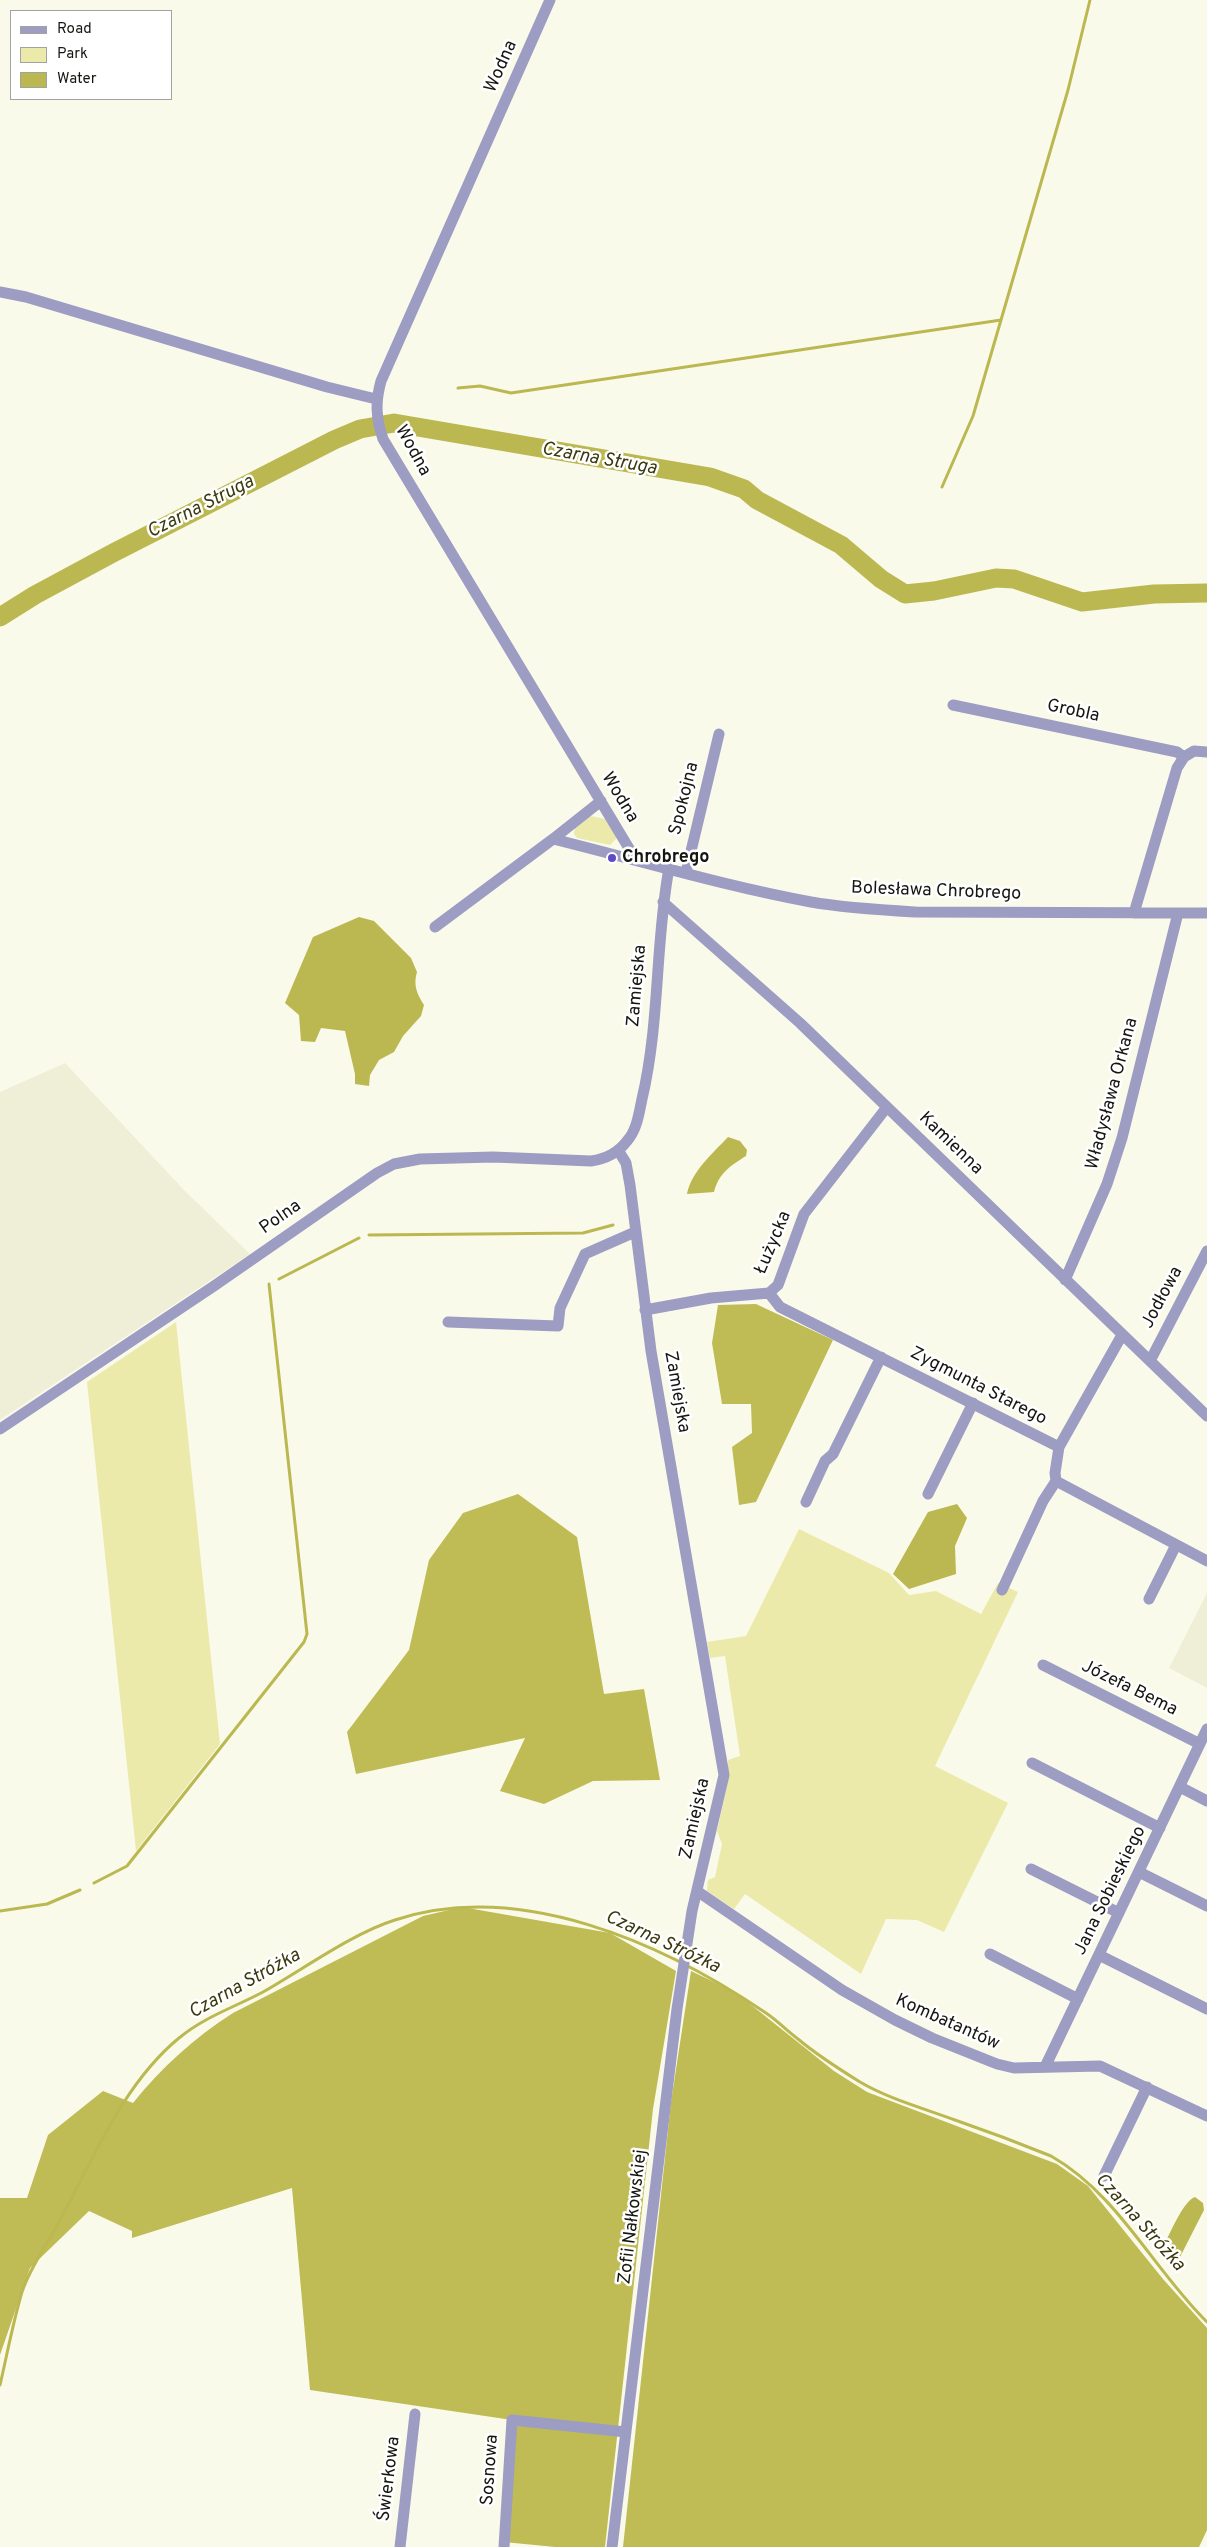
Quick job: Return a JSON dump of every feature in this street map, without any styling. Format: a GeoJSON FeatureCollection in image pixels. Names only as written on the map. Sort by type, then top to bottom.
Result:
{"type":"FeatureCollection","features":[{"type":"Feature","properties":{"kind":"street","name":"Wodna"},"geometry":{"type":"LineString","coordinates":[[550,0],[381,381],[376,399],[376,415],[383,440],[636,860]]}},
{"type":"Feature","properties":{"kind":"street"},"geometry":{"type":"LineString","coordinates":[[0,292],[26,297],[327,387],[376,399]]}},
{"type":"Feature","properties":{"kind":"street","name":"Grobla"},"geometry":{"type":"LineString","coordinates":[[953,705],[1168,750],[1184,757]]}},
{"type":"Feature","properties":{"kind":"street","name":"Spokojna"},"geometry":{"type":"LineString","coordinates":[[686,872],[719,734]]}},
{"type":"Feature","properties":{"kind":"street"},"geometry":{"type":"LineString","coordinates":[[1134,913],[1177,768],[1184,757],[1194,751],[1207,752]]}},
{"type":"Feature","properties":{"kind":"street"},"geometry":{"type":"LineString","coordinates":[[435,927],[601,801]]}},
{"type":"Feature","properties":{"kind":"street"},"geometry":{"type":"LineString","coordinates":[[553,839],[669,868]]}},
{"type":"Feature","properties":{"kind":"street","name":"Bolesława Chrobrego"},"geometry":{"type":"LineString","coordinates":[[669,868],[812,902],[873,910],[1207,913]]}},
{"type":"Feature","properties":{"kind":"street","name":"Zamiejska"},"geometry":{"type":"LineString","coordinates":[[669,868],[663,902],[649,1069],[637,1121],[628,1141],[618,1150],[626,1163],[630,1185],[645,1310],[723,1759],[722,1791],[697,1891]]}},
{"type":"Feature","properties":{"kind":"street","name":"Kamienna"},"geometry":{"type":"LineString","coordinates":[[663,902],[800,1023],[1204,1414]]}},
{"type":"Feature","properties":{"kind":"street","name":"Władysława Orkana"},"geometry":{"type":"LineString","coordinates":[[1065,1280],[1107,1184],[1122,1138],[1178,912]]}},
{"type":"Feature","properties":{"kind":"street","name":"Łużycka"},"geometry":{"type":"LineString","coordinates":[[645,1310],[711,1298],[769,1293],[778,1284],[804,1214],[887,1107]]}},
{"type":"Feature","properties":{"kind":"street","name":"Polna"},"geometry":{"type":"LineString","coordinates":[[0,1429],[214,1286],[377,1173],[394,1164],[420,1159],[493,1157],[591,1161],[601,1160],[618,1150]]}},
{"type":"Feature","properties":{"kind":"street"},"geometry":{"type":"LineString","coordinates":[[448,1322],[558,1326],[560,1308],[585,1254],[635,1232]]}},
{"type":"Feature","properties":{"kind":"street","name":"Jodłowa"},"geometry":{"type":"LineString","coordinates":[[1150,1360],[1207,1251]]}},
{"type":"Feature","properties":{"kind":"street","name":"Zygmunta Starego"},"geometry":{"type":"LineString","coordinates":[[769,1293],[780,1307],[1059,1447]]}},
{"type":"Feature","properties":{"kind":"street","name":"Zygmunta Starego"},"geometry":{"type":"LineString","coordinates":[[1056,1481],[1055,1473],[1059,1447],[1122,1335]]}},
{"type":"Feature","properties":{"kind":"street","name":"Zygmunta Starego"},"geometry":{"type":"LineString","coordinates":[[806,1502],[825,1461],[833,1454],[881,1357]]}},
{"type":"Feature","properties":{"kind":"street"},"geometry":{"type":"LineString","coordinates":[[1204,1414],[1207,1400]]}},
{"type":"Feature","properties":{"kind":"street"},"geometry":{"type":"LineString","coordinates":[[928,1494],[973,1403]]}},
{"type":"Feature","properties":{"kind":"street"},"geometry":{"type":"LineString","coordinates":[[1002,1590],[1042,1502],[1056,1481],[1207,1561]]}},
{"type":"Feature","properties":{"kind":"street"},"geometry":{"type":"LineString","coordinates":[[1148,1598],[1176,1545]]}},
{"type":"Feature","properties":{"kind":"street","name":"Józefa Bema"},"geometry":{"type":"LineString","coordinates":[[1043,1665],[1200,1744]]}},
{"type":"Feature","properties":{"kind":"street","name":"Jana Sobieskiego"},"geometry":{"type":"LineString","coordinates":[[1045,2067],[1207,1729]]}},
{"type":"Feature","properties":{"kind":"street"},"geometry":{"type":"LineString","coordinates":[[1032,1763],[1160,1828]]}},
{"type":"Feature","properties":{"kind":"street"},"geometry":{"type":"LineString","coordinates":[[1180,1787],[1207,1801]]}},
{"type":"Feature","properties":{"kind":"street"},"geometry":{"type":"LineString","coordinates":[[1031,1869],[1119,1913]]}},
{"type":"Feature","properties":{"kind":"street"},"geometry":{"type":"LineString","coordinates":[[1139,1872],[1207,1906]]}},
{"type":"Feature","properties":{"kind":"street","name":"Zofii Nałkowskiej"},"geometry":{"type":"LineString","coordinates":[[612,2547],[684,1964],[697,1891]]}},
{"type":"Feature","properties":{"kind":"street","name":"Kombatantów"},"geometry":{"type":"LineString","coordinates":[[697,1891],[842,1990],[895,2020],[997,2064],[1014,2068],[1100,2066],[1207,2116]]}},
{"type":"Feature","properties":{"kind":"street"},"geometry":{"type":"LineString","coordinates":[[990,1954],[1078,1999]]}},
{"type":"Feature","properties":{"kind":"street"},"geometry":{"type":"LineString","coordinates":[[1099,1955],[1207,2009]]}},
{"type":"Feature","properties":{"kind":"street"},"geometry":{"type":"LineString","coordinates":[[1104,2176],[1147,2087]]}},
{"type":"Feature","properties":{"kind":"street","name":"Świerkowa"},"geometry":{"type":"LineString","coordinates":[[400,2547],[416,2414]]}},
{"type":"Feature","properties":{"kind":"street","name":"Sosnowa"},"geometry":{"type":"LineString","coordinates":[[504,2547],[512,2420],[626,2432]]}},
{"type":"Feature","properties":{"kind":"shaded area"},"geometry":{"type":"Polygon","coordinates":[[[65,1063],[184,1190],[250,1254],[0,1420],[0,1092],[65,1063]]]}},
{"type":"Feature","properties":{"kind":"shaded area"},"geometry":{"type":"Polygon","coordinates":[[[756,1304],[833,1340],[756,1502],[739,1505],[732,1447],[752,1433],[751,1404],[722,1404],[712,1343],[718,1305],[756,1304]]]}},
{"type":"Feature","properties":{"kind":"shaded area"},"geometry":{"type":"Polygon","coordinates":[[[518,1494],[577,1537],[604,1694],[644,1689],[660,1780],[593,1781],[544,1804],[500,1791],[525,1738],[356,1774],[347,1732],[409,1650],[429,1560],[463,1513],[518,1494]]]}},
{"type":"Feature","properties":{"kind":"shaded area"},"geometry":{"type":"Polygon","coordinates":[[[1207,1593],[1207,1688],[1169,1668],[1207,1593]]]}},
{"type":"Feature","properties":{"kind":"shaded area"},"geometry":{"type":"Polygon","coordinates":[[[462,1907],[610,1933],[676,1971],[653,2109],[605,2547],[555,2547],[504,2542],[512,2420],[310,2390],[292,2188],[132,2238],[132,2231],[89,2211],[30,2268],[0,2355],[0,2198],[27,2198],[48,2135],[103,2091],[133,2103],[155,2077],[179,2054],[233,2013],[423,1916],[462,1907]]]}},
{"type":"Feature","properties":{"kind":"shaded area"},"geometry":{"type":"Polygon","coordinates":[[[691,1971],[735,1992],[834,2071],[867,2092],[1057,2164],[1088,2186],[1163,2279],[1207,2328],[1207,2530],[1199,2547],[623,2547],[671,2102],[691,1971]]]}},
{"type":"Feature","properties":{"kind":"green space"},"geometry":{"type":"Polygon","coordinates":[[[591,816],[605,819],[617,838],[610,845],[577,838],[574,834],[575,827],[591,816]]]}},
{"type":"Feature","properties":{"kind":"green space"},"geometry":{"type":"Polygon","coordinates":[[[176,1322],[220,1744],[136,1851],[87,1382],[176,1322]]]}},
{"type":"Feature","properties":{"kind":"green space"},"geometry":{"type":"Polygon","coordinates":[[[799,1529],[889,1573],[909,1595],[936,1591],[981,1614],[998,1583],[1018,1592],[935,1766],[1008,1803],[944,1932],[917,1920],[886,1919],[861,1974],[745,1894],[734,1909],[707,1891],[708,1880],[715,1877],[722,1844],[717,1831],[727,1786],[728,1760],[740,1756],[725,1656],[710,1658],[707,1642],[746,1636],[799,1529]]]}},
{"type":"Feature","properties":{"kind":"water"},"geometry":{"type":"Polygon","coordinates":[[[359,917],[374,921],[411,958],[417,972],[416,989],[424,1005],[421,1016],[403,1036],[394,1052],[379,1060],[370,1075],[369,1086],[355,1084],[355,1074],[345,1031],[321,1028],[315,1042],[301,1041],[299,1015],[285,1003],[313,937],[359,917]]]}},
{"type":"Feature","properties":{"kind":"water"},"geometry":{"type":"Polygon","coordinates":[[[728,1137],[740,1141],[747,1150],[746,1156],[722,1175],[714,1192],[687,1194],[689,1186],[698,1171],[709,1156],[728,1137]]]}},
{"type":"Feature","properties":{"kind":"water"},"geometry":{"type":"Polygon","coordinates":[[[957,1504],[967,1518],[955,1546],[956,1574],[909,1589],[893,1574],[928,1512],[957,1504]]]}},
{"type":"Feature","properties":{"kind":"water"},"geometry":{"type":"Polygon","coordinates":[[[1195,2197],[1203,2203],[1204,2210],[1178,2261],[1169,2262],[1163,2250],[1164,2245],[1182,2211],[1190,2200],[1195,2197]]]}},
{"type":"Feature","properties":{"kind":"waterway"},"geometry":{"type":"LineString","coordinates":[[942,487],[973,416],[1068,90],[1090,0]]}},
{"type":"Feature","properties":{"kind":"waterway"},"geometry":{"type":"LineString","coordinates":[[458,388],[480,386],[511,393],[1001,320]]}},
{"type":"Feature","properties":{"kind":"waterway","name":"Czarna Struga"},"geometry":{"type":"LineString","coordinates":[[0,617],[35,595],[113,553],[334,440],[360,429],[394,423],[710,477],[744,489],[757,500],[841,545],[881,579],[905,594],[934,591],[996,578],[1014,579],[1082,602],[1154,594],[1207,593]]}},
{"type":"Feature","properties":{"kind":"waterway"},"geometry":{"type":"LineString","coordinates":[[369,1235],[583,1233],[613,1225]]}},
{"type":"Feature","properties":{"kind":"waterway"},"geometry":{"type":"LineString","coordinates":[[279,1279],[359,1238]]}},
{"type":"Feature","properties":{"kind":"waterway"},"geometry":{"type":"LineString","coordinates":[[94,1883],[127,1866],[304,1642],[307,1634],[269,1284]]}},
{"type":"Feature","properties":{"kind":"waterway"},"geometry":{"type":"LineString","coordinates":[[0,1911],[47,1904],[80,1890]]}},
{"type":"Feature","properties":{"kind":"waterway","name":"Czarna Stróżka"},"geometry":{"type":"LineString","coordinates":[[0,2385],[19,2303],[30,2273],[111,2123],[126,2099],[159,2056],[179,2038],[199,2024],[263,1992],[362,1934],[395,1920],[443,1909],[491,1907],[540,1913],[589,1925],[636,1942],[682,1963],[726,1987],[770,2016],[820,2056],[871,2088],[906,2103],[1051,2156],[1075,2172],[1116,2211],[1169,2279],[1207,2322]]}},
{"type":"Feature","properties":{"kind":"place","name":"Chrobrego"},"geometry":{"type":"Point","coordinates":[612,858]}}]}
